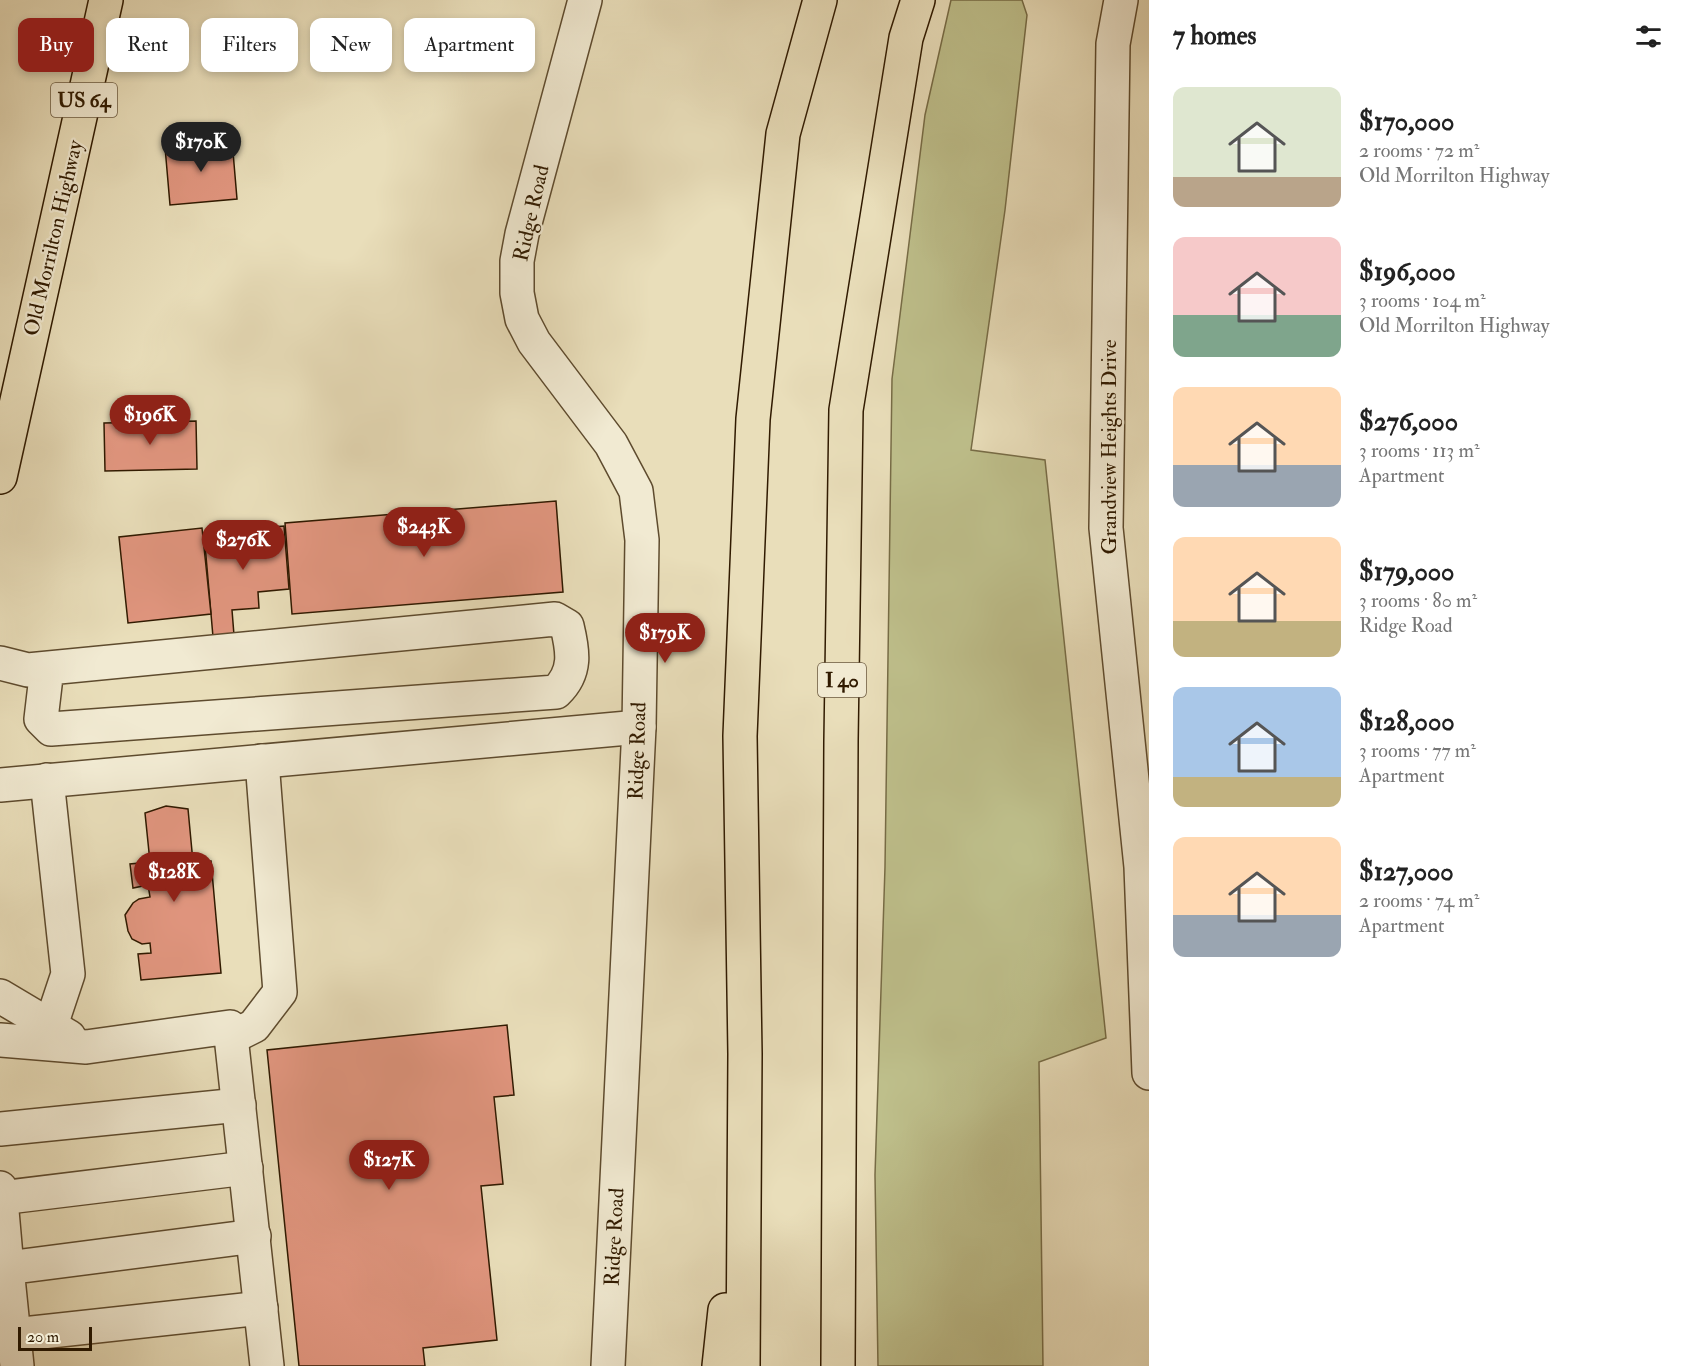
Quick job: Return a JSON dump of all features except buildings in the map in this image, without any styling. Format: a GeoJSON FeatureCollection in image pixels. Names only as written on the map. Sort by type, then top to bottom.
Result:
{"type":"FeatureCollection","features":[{"type":"Feature","properties":{"kind":"main road","name":"Old Morrilton Highway"},"geometry":{"type":"LineString","coordinates":[[1,465],[106,0]]}},
{"type":"Feature","properties":{"kind":"main road"},"geometry":{"type":"LineString","coordinates":[[743,1366],[745,1054],[740,736],[753,419],[783,134],[820,0]]}},
{"type":"Feature","properties":{"kind":"main road","name":"I 40"},"geometry":{"type":"LineString","coordinates":[[838,1366],[841,753],[846,410],[906,38],[918,0]]}},
{"type":"Feature","properties":{"kind":"main road"},"geometry":{"type":"LineString","coordinates":[[719,1366],[727,1296],[745,1054]]}},
{"type":"Feature","properties":{"kind":"street","name":"Ridge Road"},"geometry":{"type":"LineString","coordinates":[[585,0],[522,234],[517,261],[517,293],[522,319],[534,342],[611,444],[636,491],[642,540],[639,728],[608,1366]]}},
{"type":"Feature","properties":{"kind":"street","name":"Grandview Heights Drive"},"geometry":{"type":"LineString","coordinates":[[1121,0],[1113,44],[1106,528],[1141,867],[1149,1072]]}},
{"type":"Feature","properties":{"kind":"street"},"geometry":{"type":"LineString","coordinates":[[0,663],[28,670],[47,668],[555,619],[567,626],[574,654],[566,684],[556,692],[51,729],[41,719],[47,668]]}},
{"type":"Feature","properties":{"kind":"street"},"geometry":{"type":"LineString","coordinates":[[0,785],[639,728]]}},
{"type":"Feature","properties":{"kind":"street"},"geometry":{"type":"LineString","coordinates":[[232,1037],[254,1026],[280,992],[262,761]]}},
{"type":"Feature","properties":{"kind":"street"},"geometry":{"type":"LineString","coordinates":[[47,780],[68,974],[50,1028]]}},
{"type":"Feature","properties":{"kind":"street"},"geometry":{"type":"LineString","coordinates":[[0,996],[50,1028],[86,1047]]}},
{"type":"Feature","properties":{"kind":"street"},"geometry":{"type":"LineString","coordinates":[[0,1040],[86,1047],[230,1027],[267,1366]]}},
{"type":"Feature","properties":{"kind":"street"},"geometry":{"type":"LineString","coordinates":[[0,1129],[239,1106]]}},
{"type":"Feature","properties":{"kind":"street"},"geometry":{"type":"LineString","coordinates":[[246,1167],[0,1194],[4,1269],[15,1351],[261,1308]]}},
{"type":"Feature","properties":{"kind":"street"},"geometry":{"type":"LineString","coordinates":[[4,1269],[254,1236]]}},
{"type":"Feature","properties":{"kind":"green space"},"geometry":{"type":"Polygon","coordinates":[[[951,0],[1022,0],[1027,15],[1005,210],[971,450],[1045,460],[1106,1038],[1039,1062],[1043,1366],[878,1366],[875,1175],[885,867],[892,379],[925,115],[951,0]]]}}]}
